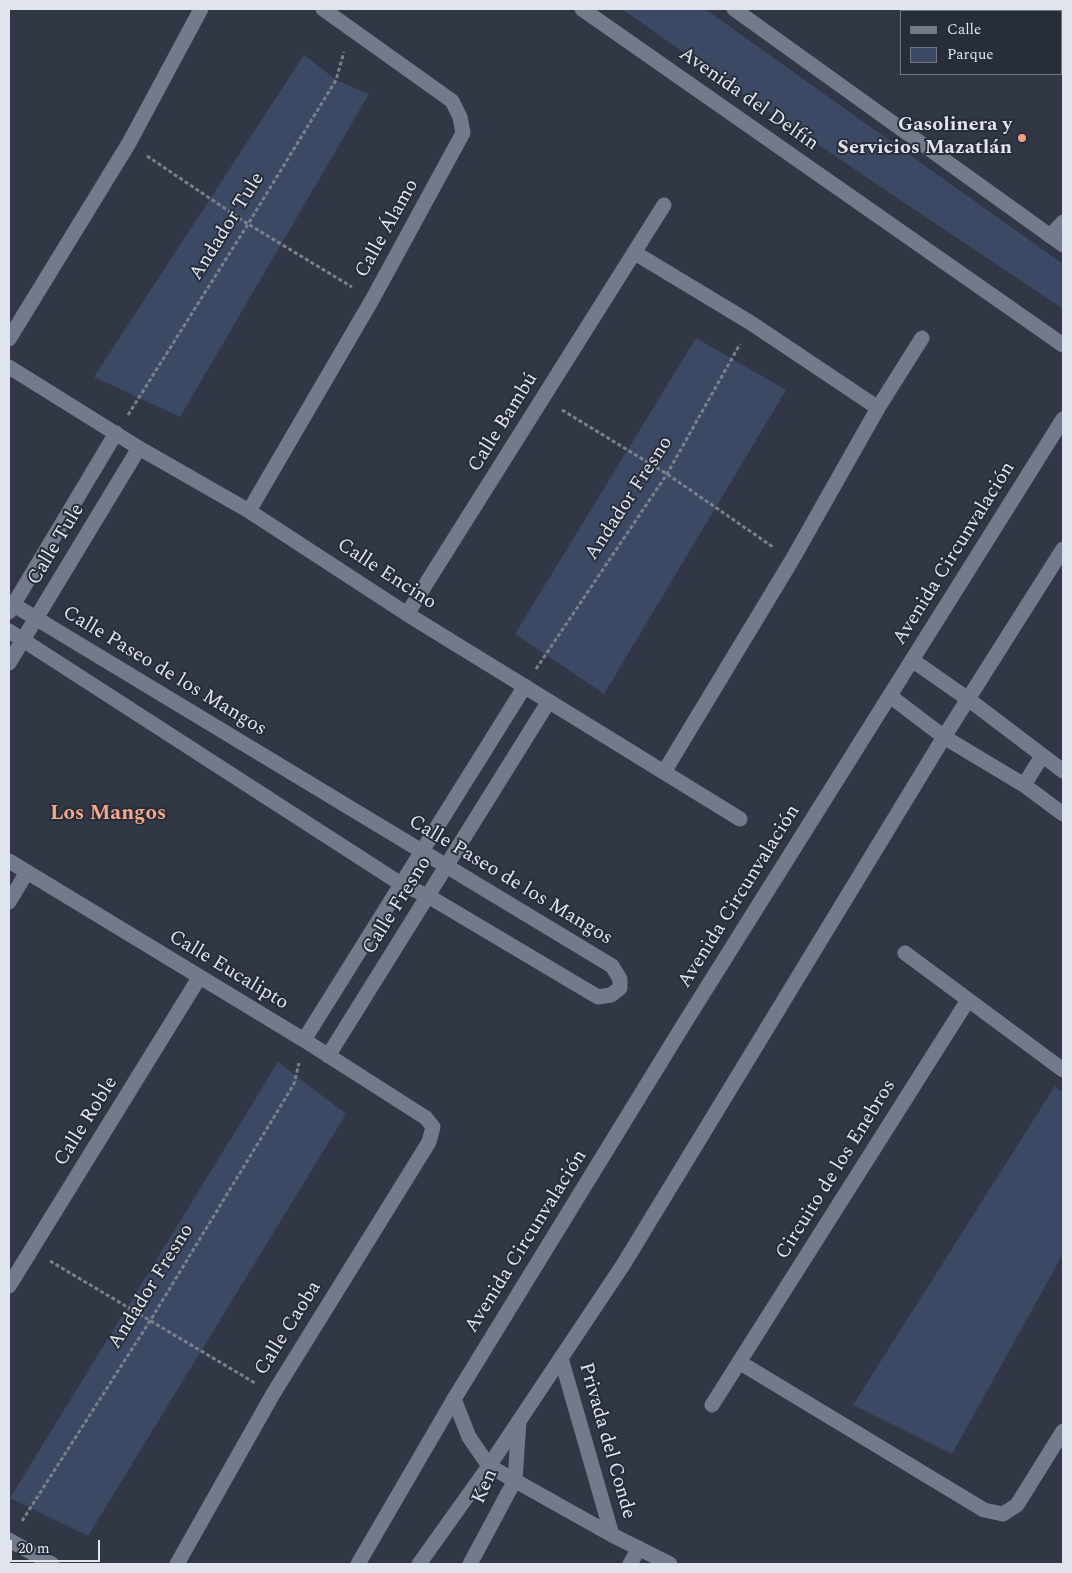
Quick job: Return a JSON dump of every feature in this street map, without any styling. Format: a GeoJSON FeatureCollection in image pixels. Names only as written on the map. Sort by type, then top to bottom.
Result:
{"type":"FeatureCollection","features":[{"type":"Feature","properties":{"kind":"street"},"geometry":{"type":"LineString","coordinates":[[9,339],[129,143],[201,9]]}},
{"type":"Feature","properties":{"kind":"street","name":"Calle Álamo"},"geometry":{"type":"LineString","coordinates":[[249,511],[372,300],[463,133],[460,117],[452,101],[323,9]]}},
{"type":"Feature","properties":{"kind":"street","name":"Avenida del Delfín"},"geometry":{"type":"LineString","coordinates":[[582,9],[1063,345]]}},
{"type":"Feature","properties":{"kind":"street"},"geometry":{"type":"LineString","coordinates":[[734,9],[1063,245]]}},
{"type":"Feature","properties":{"kind":"street","name":"Calle Bambú"},"geometry":{"type":"LineString","coordinates":[[407,614],[664,205]]}},
{"type":"Feature","properties":{"kind":"street"},"geometry":{"type":"LineString","coordinates":[[1050,236],[1063,222]]}},
{"type":"Feature","properties":{"kind":"street"},"geometry":{"type":"LineString","coordinates":[[635,253],[751,323],[878,408]]}},
{"type":"Feature","properties":{"kind":"street"},"geometry":{"type":"LineString","coordinates":[[664,772],[792,560],[878,408],[922,338]]}},
{"type":"Feature","properties":{"kind":"street","name":"Calle Encino"},"geometry":{"type":"LineString","coordinates":[[9,367],[139,448],[249,511],[407,614],[740,819]]}},
{"type":"Feature","properties":{"kind":"street","name":"Avenida Circunvalación"},"geometry":{"type":"LineString","coordinates":[[358,1564],[454,1399],[684,1024],[1063,420]]}},
{"type":"Feature","properties":{"kind":"street","name":"Calle Tule"},"geometry":{"type":"LineString","coordinates":[[10,606],[116,433]]}},
{"type":"Feature","properties":{"kind":"street","name":"Calle Tule"},"geometry":{"type":"LineString","coordinates":[[9,663],[139,448]]}},
{"type":"Feature","properties":{"kind":"street"},"geometry":{"type":"LineString","coordinates":[[419,1564],[489,1466],[623,1265],[944,737],[1063,548]]}},
{"type":"Feature","properties":{"kind":"street","name":"Calle Paseo de los Mangos"},"geometry":{"type":"LineString","coordinates":[[9,631],[401,884],[428,896],[598,997],[611,995],[620,988],[620,979],[612,966],[36,618],[10,606]]}},
{"type":"Feature","properties":{"kind":"street"},"geometry":{"type":"LineString","coordinates":[[912,660],[968,699],[1063,771]]}},
{"type":"Feature","properties":{"kind":"street","name":"Calle Fresno"},"geometry":{"type":"LineString","coordinates":[[304,1040],[525,686]]}},
{"type":"Feature","properties":{"kind":"street"},"geometry":{"type":"LineString","coordinates":[[890,696],[944,737],[1024,785],[1063,814]]}},
{"type":"Feature","properties":{"kind":"street","name":"Calle Fresno"},"geometry":{"type":"LineString","coordinates":[[328,1056],[550,701]]}},
{"type":"Feature","properties":{"kind":"street"},"geometry":{"type":"LineString","coordinates":[[1024,785],[1042,756]]}},
{"type":"Feature","properties":{"kind":"street","name":"Calle Eucalipto"},"geometry":{"type":"LineString","coordinates":[[9,860],[199,978],[304,1040],[426,1118]]}},
{"type":"Feature","properties":{"kind":"street"},"geometry":{"type":"LineString","coordinates":[[9,902],[27,872]]}},
{"type":"Feature","properties":{"kind":"street"},"geometry":{"type":"LineString","coordinates":[[905,953],[1063,1070]]}},
{"type":"Feature","properties":{"kind":"street","name":"Calle Roble"},"geometry":{"type":"LineString","coordinates":[[9,1286],[199,978]]}},
{"type":"Feature","properties":{"kind":"street","name":"Circuito de los Enebros"},"geometry":{"type":"LineString","coordinates":[[712,1405],[968,1000]]}},
{"type":"Feature","properties":{"kind":"street","name":"Calle Caoba"},"geometry":{"type":"LineString","coordinates":[[177,1564],[272,1394],[429,1142],[433,1127],[426,1118]]}},
{"type":"Feature","properties":{"kind":"street","name":"Privada del Conde"},"geometry":{"type":"LineString","coordinates":[[561,1358],[612,1535]]}},
{"type":"Feature","properties":{"kind":"street"},"geometry":{"type":"LineString","coordinates":[[739,1362],[984,1510],[1003,1514],[1017,1505],[1063,1431]]}},
{"type":"Feature","properties":{"kind":"street"},"geometry":{"type":"LineString","coordinates":[[454,1399],[469,1437],[489,1466],[612,1535],[670,1564]]}},
{"type":"Feature","properties":{"kind":"street","name":"Ken"},"geometry":{"type":"LineString","coordinates":[[470,1564],[515,1480],[519,1421]]}},
{"type":"Feature","properties":{"kind":"street"},"geometry":{"type":"LineString","coordinates":[[9,1540],[52,1564]]}},
{"type":"Feature","properties":{"kind":"street"},"geometry":{"type":"LineString","coordinates":[[630,1564],[639,1548]]}},
{"type":"Feature","properties":{"kind":"path","name":"Andador Tule"},"geometry":{"type":"LineString","coordinates":[[116,433],[336,80],[350,29]]}},
{"type":"Feature","properties":{"kind":"path"},"geometry":{"type":"LineString","coordinates":[[129,143],[248,224],[372,300]]}},
{"type":"Feature","properties":{"kind":"path","name":"Andador Fresno"},"geometry":{"type":"LineString","coordinates":[[525,686],[667,474],[751,323]]}},
{"type":"Feature","properties":{"kind":"path"},"geometry":{"type":"LineString","coordinates":[[543,399],[667,474],[792,560]]}},
{"type":"Feature","properties":{"kind":"path","name":"Andador Fresno"},"geometry":{"type":"LineString","coordinates":[[9,1540],[150,1321],[294,1084],[304,1040]]}},
{"type":"Feature","properties":{"kind":"path"},"geometry":{"type":"LineString","coordinates":[[31,1250],[272,1394]]}},
{"type":"Feature","properties":{"kind":"green space"},"geometry":{"type":"Polygon","coordinates":[[[622,9],[705,9],[1063,264],[1063,309],[753,101],[622,9]]]}},
{"type":"Feature","properties":{"kind":"green space"},"geometry":{"type":"Polygon","coordinates":[[[304,55],[336,80],[369,94],[180,417],[94,377],[304,55]]]}},
{"type":"Feature","properties":{"kind":"green space"},"geometry":{"type":"Polygon","coordinates":[[[696,338],[786,390],[604,694],[515,634],[696,338]]]}},
{"type":"Feature","properties":{"kind":"green space"},"geometry":{"type":"Polygon","coordinates":[[[278,1062],[346,1114],[88,1536],[10,1498],[278,1062]]]}},
{"type":"Feature","properties":{"kind":"green space"},"geometry":{"type":"Polygon","coordinates":[[[1055,1086],[1063,1093],[1063,1254],[952,1454],[853,1405],[1055,1086]]]}},
{"type":"Feature","properties":{"kind":"place","name":"Gasolinera y Servicios Mazatlán"},"geometry":{"type":"Point","coordinates":[1022,138]}},
{"type":"Feature","properties":{"kind":"district","name":"Los Mangos"},"geometry":{"type":"Point","coordinates":[108,815]}}]}
